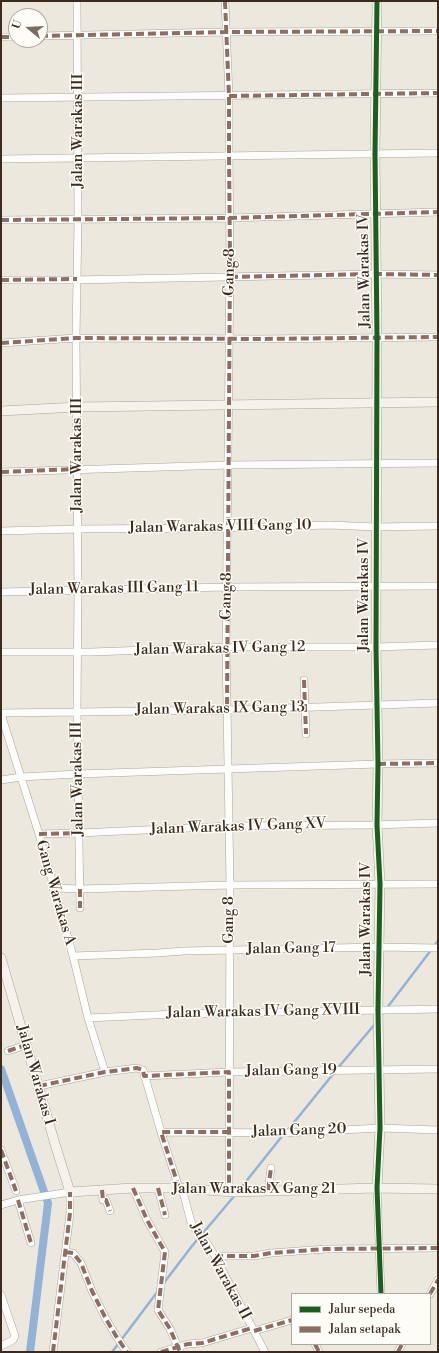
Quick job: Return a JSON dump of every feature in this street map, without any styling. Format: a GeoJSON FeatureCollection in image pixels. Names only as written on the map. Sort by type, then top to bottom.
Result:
{"type":"FeatureCollection","features":[{"type":"Feature","properties":{"kind":"street","name":"Jalan Warakas III"},"geometry":{"type":"LineString","coordinates":[[76,1],[78,157],[76,338],[78,589],[77,712],[80,908]]}},
{"type":"Feature","properties":{"kind":"street","name":"Gang 8"},"geometry":{"type":"LineString","coordinates":[[225,1],[229,96],[228,156],[230,277],[226,647],[230,885],[228,1132],[232,1192]]}},
{"type":"Feature","properties":{"kind":"street","name":"Jalan Warakas IV"},"geometry":{"type":"LineString","coordinates":[[377,1],[375,94],[376,274],[378,338],[376,464],[376,705],[381,1011],[379,1025],[380,1128],[377,1188]]}},
{"type":"Feature","properties":{"kind":"street"},"geometry":{"type":"LineString","coordinates":[[48,36],[226,32],[438,31]]}},
{"type":"Feature","properties":{"kind":"street"},"geometry":{"type":"LineString","coordinates":[[1,98],[438,93]]}},
{"type":"Feature","properties":{"kind":"street"},"geometry":{"type":"LineString","coordinates":[[1,159],[438,153]]}},
{"type":"Feature","properties":{"kind":"street"},"geometry":{"type":"LineString","coordinates":[[1,220],[229,218],[438,212]]}},
{"type":"Feature","properties":{"kind":"street"},"geometry":{"type":"LineString","coordinates":[[1,280],[376,274],[438,275]]}},
{"type":"Feature","properties":{"kind":"street"},"geometry":{"type":"LineString","coordinates":[[1,343],[76,338],[438,337]]}},
{"type":"Feature","properties":{"kind":"street"},"geometry":{"type":"LineString","coordinates":[[1,411],[76,406],[438,402]]}},
{"type":"Feature","properties":{"kind":"street"},"geometry":{"type":"LineString","coordinates":[[1,472],[228,465],[438,463]]}},
{"type":"Feature","properties":{"kind":"street","name":"Jalan Warakas VIII Gang 10"},"geometry":{"type":"LineString","coordinates":[[1,531],[329,525],[376,527],[438,526]]}},
{"type":"Feature","properties":{"kind":"street","name":"Jalan Warakas III Gang 11"},"geometry":{"type":"LineString","coordinates":[[1,592],[78,589],[438,586]]}},
{"type":"Feature","properties":{"kind":"street","name":"Jalan Warakas IV Gang 12"},"geometry":{"type":"LineString","coordinates":[[1,652],[78,652],[226,647],[376,647],[438,645]]}},
{"type":"Feature","properties":{"kind":"street"},"geometry":{"type":"LineString","coordinates":[[304,680],[306,734]]}},
{"type":"Feature","properties":{"kind":"street","name":"Jalan Warakas IX Gang 13"},"geometry":{"type":"LineString","coordinates":[[1,714],[227,710],[438,703]]}},
{"type":"Feature","properties":{"kind":"street","name":"Gang Warakas A"},"geometry":{"type":"LineString","coordinates":[[1,714],[39,834],[73,956],[88,1018],[105,1072]]}},
{"type":"Feature","properties":{"kind":"street"},"geometry":{"type":"LineString","coordinates":[[1,780],[21,777],[78,774],[438,763]]}},
{"type":"Feature","properties":{"kind":"street","name":"Jalan Warakas IV Gang XV"},"geometry":{"type":"LineString","coordinates":[[39,834],[228,826],[438,823]]}},
{"type":"Feature","properties":{"kind":"street"},"geometry":{"type":"LineString","coordinates":[[53,888],[80,889],[230,885],[438,884]]}},
{"type":"Feature","properties":{"kind":"street","name":"Jalan Gang 17"},"geometry":{"type":"LineString","coordinates":[[73,956],[158,953],[184,950],[380,947],[438,948]]}},
{"type":"Feature","properties":{"kind":"street","name":"Jalan Warakas I"},"geometry":{"type":"LineString","coordinates":[[1,958],[55,1144],[66,1192]]}},
{"type":"Feature","properties":{"kind":"street","name":"Jalan Warakas IV Gang XVIII"},"geometry":{"type":"LineString","coordinates":[[88,1018],[176,1014],[438,1009]]}},
{"type":"Feature","properties":{"kind":"street"},"geometry":{"type":"LineString","coordinates":[[8,1051],[26,1045]]}},
{"type":"Feature","properties":{"kind":"street"},"geometry":{"type":"LineString","coordinates":[[38,1086],[105,1072],[137,1068],[143,1070],[144,1076]]}},
{"type":"Feature","properties":{"kind":"street","name":"Jalan Gang 19"},"geometry":{"type":"LineString","coordinates":[[144,1076],[229,1072],[438,1069]]}},
{"type":"Feature","properties":{"kind":"street","name":"Jalan Warakas II"},"geometry":{"type":"LineString","coordinates":[[144,1076],[191,1222],[215,1256],[265,1352]]}},
{"type":"Feature","properties":{"kind":"street","name":"Jalan Gang 20"},"geometry":{"type":"LineString","coordinates":[[161,1132],[284,1133],[380,1128],[438,1130]]}},
{"type":"Feature","properties":{"kind":"street"},"geometry":{"type":"LineString","coordinates":[[1,1150],[16,1191]]}},
{"type":"Feature","properties":{"kind":"street"},"geometry":{"type":"LineString","coordinates":[[268,1190],[271,1168]]}},
{"type":"Feature","properties":{"kind":"street"},"geometry":{"type":"LineString","coordinates":[[132,1188],[147,1220],[165,1252],[158,1310],[170,1329],[179,1349]]}},
{"type":"Feature","properties":{"kind":"street","name":"Jalan Warakas X Gang 21"},"geometry":{"type":"LineString","coordinates":[[66,1192],[132,1188],[180,1188],[232,1192],[377,1188],[438,1189]]}},
{"type":"Feature","properties":{"kind":"street"},"geometry":{"type":"LineString","coordinates":[[158,1188],[165,1215]]}},
{"type":"Feature","properties":{"kind":"street"},"geometry":{"type":"LineString","coordinates":[[377,1188],[378,1248],[381,1293]]}},
{"type":"Feature","properties":{"kind":"street"},"geometry":{"type":"LineString","coordinates":[[102,1190],[103,1200],[106,1200],[110,1212]]}},
{"type":"Feature","properties":{"kind":"street"},"geometry":{"type":"LineString","coordinates":[[1,1205],[26,1198],[66,1192],[70,1213],[52,1352]]}},
{"type":"Feature","properties":{"kind":"street"},"geometry":{"type":"LineString","coordinates":[[18,1200],[31,1243]]}},
{"type":"Feature","properties":{"kind":"street"},"geometry":{"type":"LineString","coordinates":[[215,1256],[254,1256],[270,1253],[326,1249],[438,1248]]}},
{"type":"Feature","properties":{"kind":"street"},"geometry":{"type":"LineString","coordinates":[[65,1252],[73,1253],[81,1263],[92,1291],[116,1336],[126,1350]]}},
{"type":"Feature","properties":{"kind":"street"},"geometry":{"type":"LineString","coordinates":[[431,1293],[438,1280]]}},
{"type":"Feature","properties":{"kind":"street"},"geometry":{"type":"LineString","coordinates":[[1,1295],[15,1336],[13,1340],[1,1346]]}},
{"type":"Feature","properties":{"kind":"street"},"geometry":{"type":"LineString","coordinates":[[161,1352],[179,1349],[188,1344],[202,1343],[291,1320]]}},
{"type":"Feature","properties":{"kind":"waterway"},"geometry":{"type":"LineString","coordinates":[[380,1017],[438,941]]}},
{"type":"Feature","properties":{"kind":"waterway"},"geometry":{"type":"LineString","coordinates":[[337,1069],[375,1024]]}},
{"type":"Feature","properties":{"kind":"waterway"},"geometry":{"type":"LineString","coordinates":[[1,1069],[48,1203],[30,1352]]}},
{"type":"Feature","properties":{"kind":"waterway"},"geometry":{"type":"LineString","coordinates":[[287,1131],[334,1073]]}},
{"type":"Feature","properties":{"kind":"waterway"},"geometry":{"type":"LineString","coordinates":[[240,1189],[283,1135]]}},
{"type":"Feature","properties":{"kind":"waterway"},"geometry":{"type":"LineString","coordinates":[[163,1284],[192,1246],[236,1194]]}},
{"type":"Feature","properties":{"kind":"waterway"},"geometry":{"type":"LineString","coordinates":[[112,1352],[158,1291]]}},
{"type":"Feature","properties":{"kind":"marked path"},"geometry":{"type":"LineString","coordinates":[[225,1],[229,96],[230,259],[227,710]]}},
{"type":"Feature","properties":{"kind":"marked path"},"geometry":{"type":"LineString","coordinates":[[48,36],[226,32],[438,31]]}},
{"type":"Feature","properties":{"kind":"marked path"},"geometry":{"type":"LineString","coordinates":[[1,37],[8,37]]}},
{"type":"Feature","properties":{"kind":"marked path"},"geometry":{"type":"LineString","coordinates":[[229,96],[438,93]]}},
{"type":"Feature","properties":{"kind":"marked path"},"geometry":{"type":"LineString","coordinates":[[1,220],[229,218],[438,212]]}},
{"type":"Feature","properties":{"kind":"marked path"},"geometry":{"type":"LineString","coordinates":[[230,277],[376,274],[438,275]]}},
{"type":"Feature","properties":{"kind":"marked path"},"geometry":{"type":"LineString","coordinates":[[1,280],[77,279]]}},
{"type":"Feature","properties":{"kind":"marked path"},"geometry":{"type":"LineString","coordinates":[[1,343],[76,338],[261,339],[438,337]]}},
{"type":"Feature","properties":{"kind":"marked path"},"geometry":{"type":"LineString","coordinates":[[1,472],[77,469]]}},
{"type":"Feature","properties":{"kind":"marked path"},"geometry":{"type":"LineString","coordinates":[[304,680],[306,734]]}},
{"type":"Feature","properties":{"kind":"marked path"},"geometry":{"type":"LineString","coordinates":[[378,764],[438,763]]}},
{"type":"Feature","properties":{"kind":"marked path"},"geometry":{"type":"LineString","coordinates":[[39,834],[78,833]]}},
{"type":"Feature","properties":{"kind":"marked path"},"geometry":{"type":"LineString","coordinates":[[80,889],[80,908]]}},
{"type":"Feature","properties":{"kind":"marked path"},"geometry":{"type":"LineString","coordinates":[[8,1051],[26,1045]]}},
{"type":"Feature","properties":{"kind":"marked path"},"geometry":{"type":"LineString","coordinates":[[39,1086],[105,1072],[137,1068],[143,1070],[144,1076],[229,1072],[229,1192]]}},
{"type":"Feature","properties":{"kind":"marked path"},"geometry":{"type":"LineString","coordinates":[[179,1188],[161,1132],[228,1132]]}},
{"type":"Feature","properties":{"kind":"marked path"},"geometry":{"type":"LineString","coordinates":[[1,1150],[16,1191]]}},
{"type":"Feature","properties":{"kind":"marked path"},"geometry":{"type":"LineString","coordinates":[[268,1190],[271,1168]]}},
{"type":"Feature","properties":{"kind":"marked path"},"geometry":{"type":"LineString","coordinates":[[133,1188],[147,1220],[165,1252],[158,1310],[170,1329],[180,1352]]}},
{"type":"Feature","properties":{"kind":"marked path"},"geometry":{"type":"LineString","coordinates":[[158,1188],[165,1215]]}},
{"type":"Feature","properties":{"kind":"marked path"},"geometry":{"type":"LineString","coordinates":[[102,1190],[103,1200],[106,1200],[110,1211]]}},
{"type":"Feature","properties":{"kind":"marked path"},"geometry":{"type":"LineString","coordinates":[[53,1352],[70,1213],[70,1192]]}},
{"type":"Feature","properties":{"kind":"marked path"},"geometry":{"type":"LineString","coordinates":[[18,1200],[31,1243]]}},
{"type":"Feature","properties":{"kind":"marked path"},"geometry":{"type":"LineString","coordinates":[[215,1256],[254,1256],[271,1253],[326,1249],[438,1248]]}},
{"type":"Feature","properties":{"kind":"marked path"},"geometry":{"type":"LineString","coordinates":[[65,1252],[73,1253],[81,1263],[92,1291],[106,1319],[127,1352]]}},
{"type":"Feature","properties":{"kind":"marked path"},"geometry":{"type":"LineString","coordinates":[[431,1293],[438,1280]]}},
{"type":"Feature","properties":{"kind":"marked path"},"geometry":{"type":"LineString","coordinates":[[254,1331],[291,1320]]}},
{"type":"Feature","properties":{"kind":"marked path"},"geometry":{"type":"LineString","coordinates":[[161,1352],[188,1344],[202,1343],[252,1328]]}},
{"type":"Feature","properties":{"kind":"marked path"},"geometry":{"type":"LineString","coordinates":[[316,1345],[319,1352]]}},
{"type":"Feature","properties":{"kind":"marked path"},"geometry":{"type":"LineString","coordinates":[[398,1352],[402,1345]]}},
{"type":"Feature","properties":{"kind":"cycle path"},"geometry":{"type":"LineString","coordinates":[[377,1],[375,153],[377,338],[376,647],[378,764],[377,825],[380,884],[378,1010],[380,1128],[377,1188],[381,1293]]}}]}
